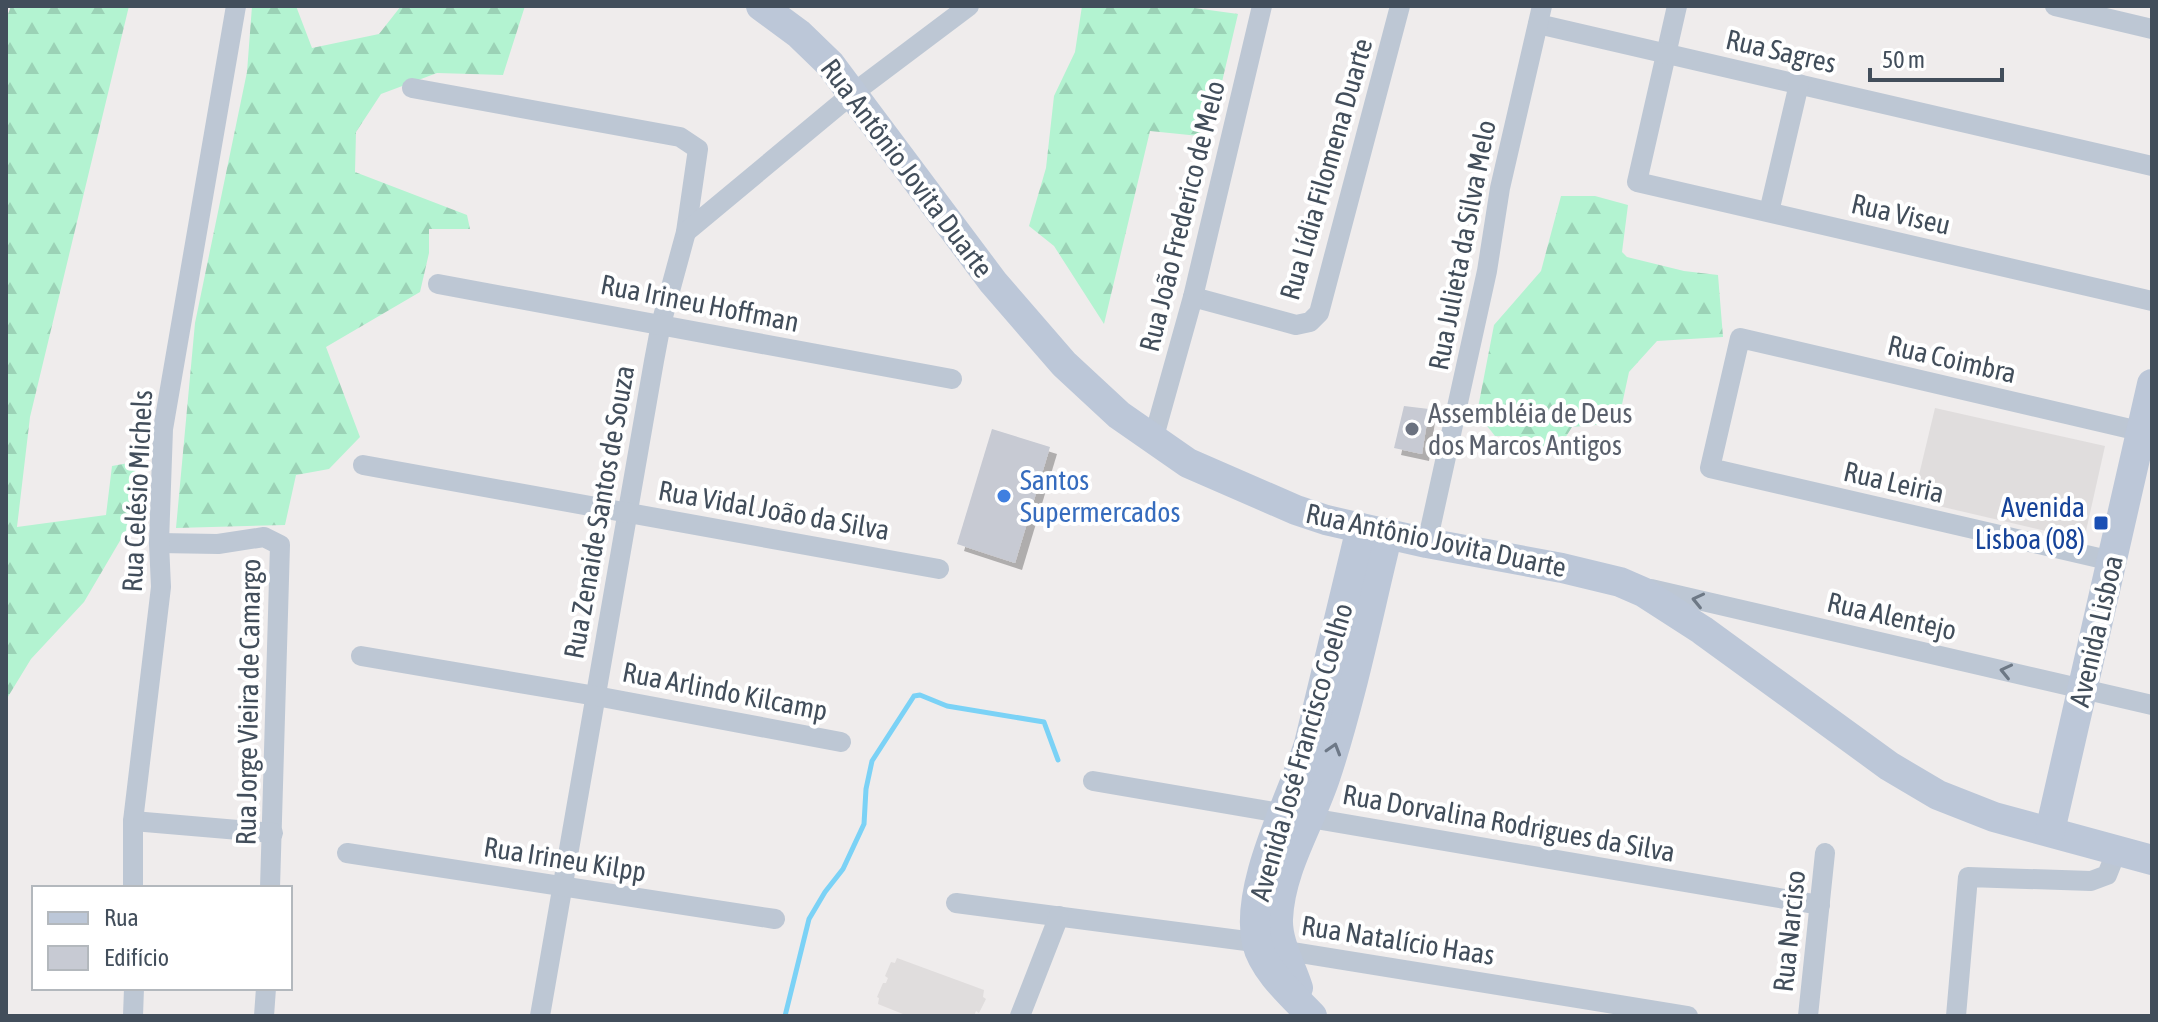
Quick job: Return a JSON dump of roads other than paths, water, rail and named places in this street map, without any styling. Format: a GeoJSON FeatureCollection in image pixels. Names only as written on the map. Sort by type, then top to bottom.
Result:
{"type":"FeatureCollection","features":[{"type":"Feature","properties":{"kind":"main road","name":"Rua Antônio Jovita Duarte"},"geometry":{"type":"LineString","coordinates":[[769,9],[830,64],[993,282],[1064,364],[1119,415],[1188,463],[1296,510],[1427,543],[1620,582],[1660,602],[1730,649],[1912,781],[1978,812],[2152,860]]}},
{"type":"Feature","properties":{"kind":"main road","name":"Avenida Lisboa"},"geometry":{"type":"LineString","coordinates":[[2050,831],[2112,561],[2147,433],[2152,384]]}},
{"type":"Feature","properties":{"kind":"main road","name":"Avenida José Francisco Coelho"},"geometry":{"type":"LineString","coordinates":[[1309,1012],[1276,978],[1259,894],[1274,830],[1296,815],[1309,744],[1375,531]]}},
{"type":"Feature","properties":{"kind":"street","name":"Rua Celésio Michels"},"geometry":{"type":"LineString","coordinates":[[133,886],[133,821],[161,587],[159,543],[165,415],[236,6]]}},
{"type":"Feature","properties":{"kind":"street"},"geometry":{"type":"LineString","coordinates":[[686,232],[852,94],[969,6]]}},
{"type":"Feature","properties":{"kind":"street","name":"Rua João Frederico de Melo"},"geometry":{"type":"LineString","coordinates":[[1153,440],[1193,297],[1262,6]]}},
{"type":"Feature","properties":{"kind":"street","name":"Rua Lídia Filomena Duarte"},"geometry":{"type":"LineString","coordinates":[[1193,297],[1296,325],[1310,322],[1319,313],[1400,6]]}},
{"type":"Feature","properties":{"kind":"street"},"geometry":{"type":"LineString","coordinates":[[1666,54],[1677,6]]}},
{"type":"Feature","properties":{"kind":"street"},"geometry":{"type":"LineString","coordinates":[[2055,6],[2152,29]]}},
{"type":"Feature","properties":{"kind":"street","name":"Rua Sagres"},"geometry":{"type":"LineString","coordinates":[[1537,11],[1666,54],[2152,166]]}},
{"type":"Feature","properties":{"kind":"street","name":"Rua Julieta da Silva Melo"},"geometry":{"type":"LineString","coordinates":[[1427,543],[1487,271],[1500,188],[1537,11]]}},
{"type":"Feature","properties":{"kind":"street","name":"Rua Viseu"},"geometry":{"type":"LineString","coordinates":[[1666,54],[1637,182],[2152,301]]}},
{"type":"Feature","properties":{"kind":"street"},"geometry":{"type":"LineString","coordinates":[[1769,212],[1799,84]]}},
{"type":"Feature","properties":{"kind":"street","name":"Rua Zenaide Santos de Souza"},"geometry":{"type":"LineString","coordinates":[[412,88],[680,137],[698,149],[686,232],[661,324],[540,1016]]}},
{"type":"Feature","properties":{"kind":"street","name":"Rua Irineu Hoffman"},"geometry":{"type":"LineString","coordinates":[[438,284],[952,379]]}},
{"type":"Feature","properties":{"kind":"street","name":"Rua Coimbra"},"geometry":{"type":"LineString","coordinates":[[1710,468],[1740,338],[2147,433]]}},
{"type":"Feature","properties":{"kind":"street","name":"Rua Vidal João da Silva"},"geometry":{"type":"LineString","coordinates":[[363,465],[939,569]]}},
{"type":"Feature","properties":{"kind":"street","name":"Rua Leiria"},"geometry":{"type":"LineString","coordinates":[[1710,468],[2112,561]]}},
{"type":"Feature","properties":{"kind":"street","name":"Rua Jorge Vieira de Camargo"},"geometry":{"type":"LineString","coordinates":[[159,543],[218,544],[264,537],[280,545],[270,886]]}},
{"type":"Feature","properties":{"kind":"street","name":"Rua Alentejo"},"geometry":{"type":"LineString","coordinates":[[1620,582],[2152,705]]}},
{"type":"Feature","properties":{"kind":"street"},"geometry":{"type":"LineString","coordinates":[[1730,649],[1726,628],[1733,615],[1741,610]]}},
{"type":"Feature","properties":{"kind":"street","name":"Rua Arlindo Kilcamp"},"geometry":{"type":"LineString","coordinates":[[361,656],[841,742]]}},
{"type":"Feature","properties":{"kind":"street","name":"Rua Dorvalina Rodrigues da Silva"},"geometry":{"type":"LineString","coordinates":[[1093,781],[1820,905]]}},
{"type":"Feature","properties":{"kind":"street"},"geometry":{"type":"LineString","coordinates":[[133,821],[273,833]]}},
{"type":"Feature","properties":{"kind":"street"},"geometry":{"type":"LineString","coordinates":[[1956,1016],[1968,877],[2091,881],[2107,875],[2117,850]]}},
{"type":"Feature","properties":{"kind":"street","name":"Rua Irineu Kilpp"},"geometry":{"type":"LineString","coordinates":[[347,853],[775,919]]}},
{"type":"Feature","properties":{"kind":"street","name":"Rua Narciso"},"geometry":{"type":"LineString","coordinates":[[1808,1016],[1825,853]]}},
{"type":"Feature","properties":{"kind":"street","name":"Rua Natalício Haas"},"geometry":{"type":"LineString","coordinates":[[956,903],[1271,947],[1688,1016]]}},
{"type":"Feature","properties":{"kind":"street"},"geometry":{"type":"LineString","coordinates":[[1020,1016],[1059,916]]}},
{"type":"Feature","properties":{"kind":"street"},"geometry":{"type":"LineString","coordinates":[[133,1016],[134,990]]}},
{"type":"Feature","properties":{"kind":"street"},"geometry":{"type":"LineString","coordinates":[[264,1016],[266,990]]}},
{"type":"Feature","properties":{"kind":"waterway"},"geometry":{"type":"LineString","coordinates":[[785,1016],[809,919],[843,869],[864,824],[866,789],[872,761],[914,696],[920,695],[947,706],[1044,722],[1058,760]]}},
{"type":"Feature","properties":{"kind":"place","name":"Assembléia de Deus dos Marcos Antigos"},"geometry":{"type":"Point","coordinates":[1412,429]}},
{"type":"Feature","properties":{"kind":"place","name":"Santos Supermercados"},"geometry":{"type":"Point","coordinates":[1004,496]}},
{"type":"Feature","properties":{"kind":"place","name":"Avenida Lisboa (08)"},"geometry":{"type":"Point","coordinates":[2101,523]}}]}
